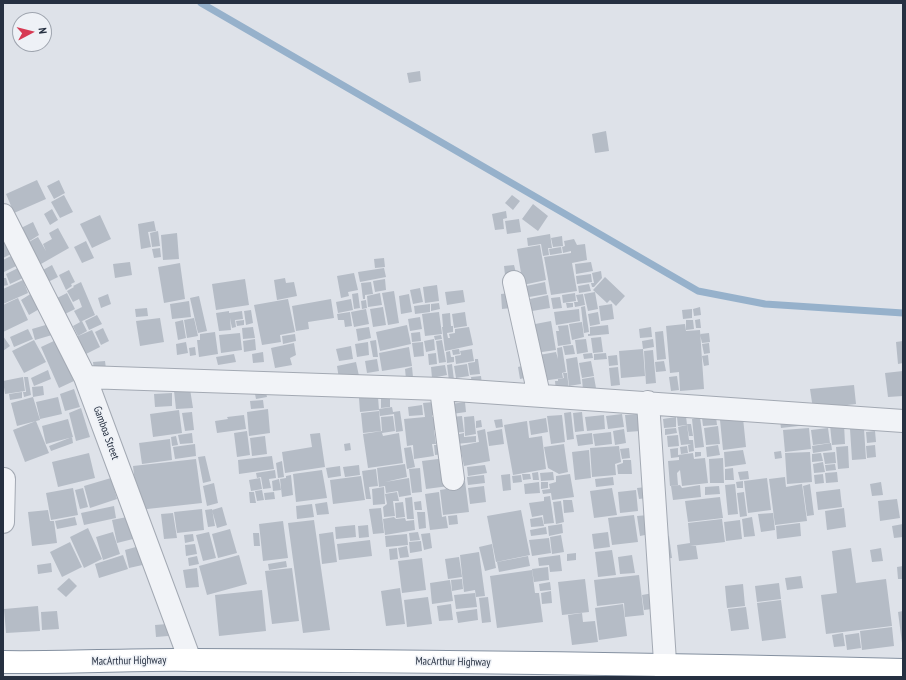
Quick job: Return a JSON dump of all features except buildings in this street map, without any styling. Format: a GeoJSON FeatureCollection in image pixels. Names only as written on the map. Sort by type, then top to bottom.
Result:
{"type":"FeatureCollection","features":[{"type":"Feature","properties":{"kind":"highway","name":"MacArthur Highway"},"geometry":{"type":"LineString","coordinates":[[3,662],[32,670],[190,660],[666,671],[903,670]]}},
{"type":"Feature","properties":{"kind":"street","name":"Gamboa Street"},"geometry":{"type":"LineString","coordinates":[[3,215],[85,377],[190,660]]}},
{"type":"Feature","properties":{"kind":"street"},"geometry":{"type":"LineString","coordinates":[[514,282],[539,395]]}},
{"type":"Feature","properties":{"kind":"street"},"geometry":{"type":"LineString","coordinates":[[85,377],[441,389],[648,402],[903,421]]}},
{"type":"Feature","properties":{"kind":"street"},"geometry":{"type":"LineString","coordinates":[[441,389],[453,479]]}},
{"type":"Feature","properties":{"kind":"street"},"geometry":{"type":"LineString","coordinates":[[648,402],[666,671]]}},
{"type":"Feature","properties":{"kind":"street"},"geometry":{"type":"LineString","coordinates":[[3,522],[4,479]]}},
{"type":"Feature","properties":{"kind":"waterway"},"geometry":{"type":"LineString","coordinates":[[201,3],[698,291],[765,304],[903,313]]}}]}
